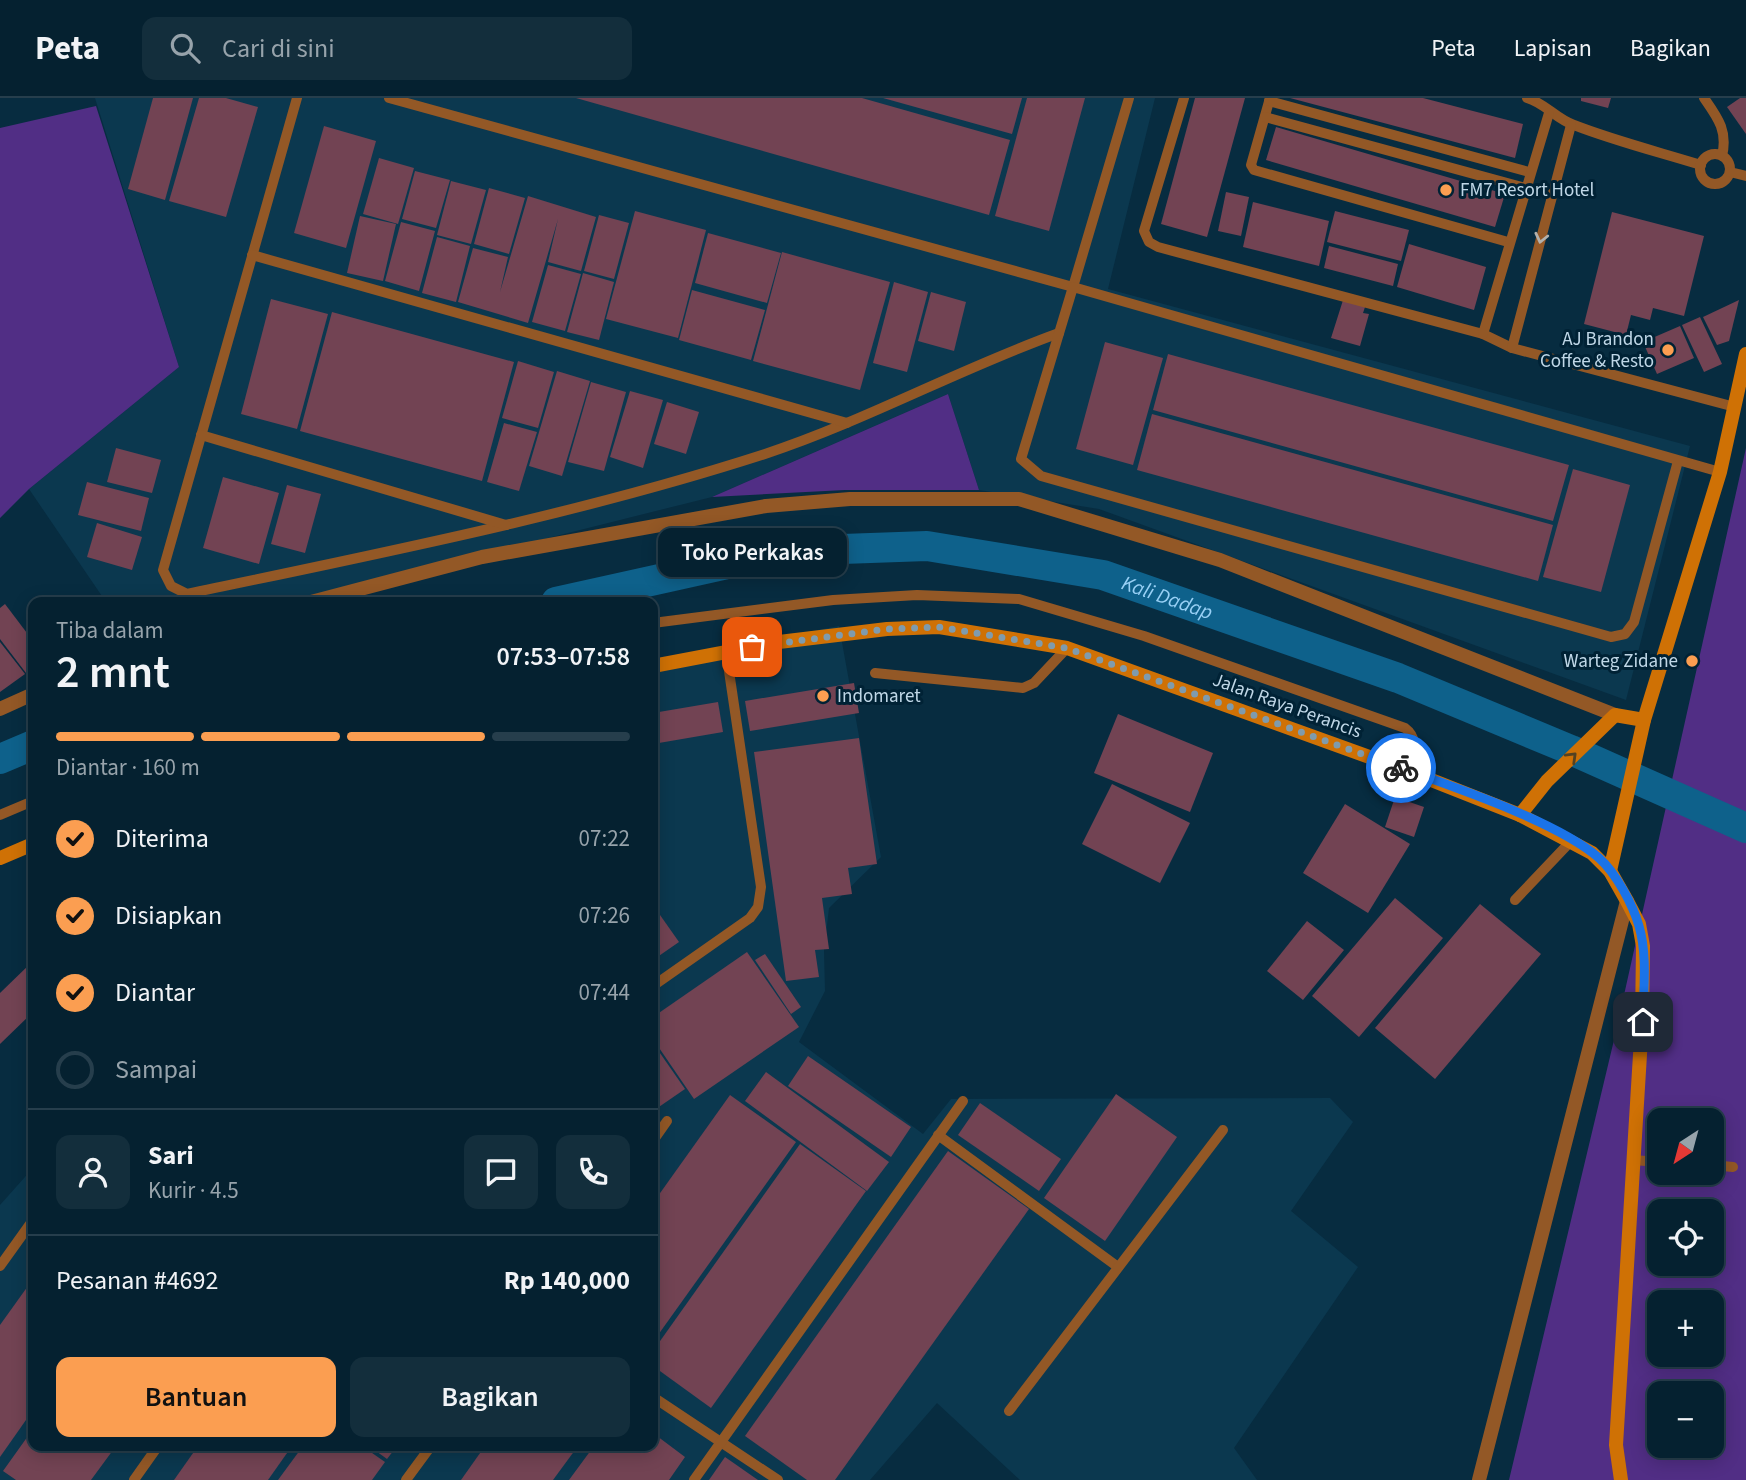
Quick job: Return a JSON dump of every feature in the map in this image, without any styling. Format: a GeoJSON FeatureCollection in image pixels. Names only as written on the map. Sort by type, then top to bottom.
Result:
{"type":"FeatureCollection","features":[{"type":"Feature","properties":{"kind":"street"},"geometry":{"type":"LineString","coordinates":[[1610,871],[1644,720],[1720,472],[1746,354]]}},
{"type":"Feature","properties":{"kind":"street"},"geometry":{"type":"LineString","coordinates":[[330,597],[482,557],[766,506],[850,499],[1019,499],[1220,560],[1615,715],[1644,720]]}},
{"type":"Feature","properties":{"kind":"street","name":"Jalan Raya Perancis"},"geometry":{"type":"LineString","coordinates":[[658,665],[726,651],[887,629],[939,627],[1066,648],[1411,772],[1520,815],[1592,852],[1610,871],[1639,924],[1644,958],[1616,1445],[1621,1480]]}},
{"type":"Feature","properties":{"kind":"street"},"geometry":{"type":"LineString","coordinates":[[0,709],[28,696]]}},
{"type":"Feature","properties":{"kind":"street"},"geometry":{"type":"LineString","coordinates":[[1520,815],[1547,781],[1615,715]]}},
{"type":"Feature","properties":{"kind":"street"},"geometry":{"type":"LineString","coordinates":[[0,858],[28,846]]}},
{"type":"Feature","properties":{"kind":"street"},"geometry":{"type":"LineString","coordinates":[[1479,1480],[1627,901]]}},
{"type":"Feature","properties":{"kind":"lane"},"geometry":{"type":"LineString","coordinates":[[297,98],[163,570],[171,586],[187,594],[506,525],[658,486],[766,453],[847,423],[989,358],[1059,333]]}},
{"type":"Feature","properties":{"kind":"lane"},"geometry":{"type":"LineString","coordinates":[[389,98],[1073,287],[1720,472]]}},
{"type":"Feature","properties":{"kind":"lane"},"geometry":{"type":"LineString","coordinates":[[1129,98],[1021,459],[1041,476],[1611,637],[1625,634],[1634,622],[1678,461]]}},
{"type":"Feature","properties":{"kind":"lane"},"geometry":{"type":"LineString","coordinates":[[1184,98],[1144,231],[1149,242],[1158,247],[1483,334],[1512,348],[1735,407]]}},
{"type":"Feature","properties":{"kind":"lane"},"geometry":{"type":"LineString","coordinates":[[1527,98],[1538,101],[1549,113],[1571,125],[1701,165]]}},
{"type":"Feature","properties":{"kind":"lane"},"geometry":{"type":"LineString","coordinates":[[1704,98],[1723,125],[1726,141],[1723,156]]}},
{"type":"Feature","properties":{"kind":"lane"},"geometry":{"type":"LineString","coordinates":[[1508,242],[1254,170],[1251,165],[1270,100],[1530,172]]}},
{"type":"Feature","properties":{"kind":"lane"},"geometry":{"type":"LineString","coordinates":[[1483,334],[1508,242],[1549,113]]}},
{"type":"Feature","properties":{"kind":"lane"},"geometry":{"type":"LineString","coordinates":[[1265,117],[1525,188]]}},
{"type":"Feature","properties":{"kind":"lane"},"geometry":{"type":"LineString","coordinates":[[1512,348],[1571,125]]}},
{"type":"Feature","properties":{"kind":"lane"},"geometry":{"type":"LineString","coordinates":[[1709,156],[1723,156],[1729,163],[1730,172],[1725,180],[1712,184],[1704,179],[1701,165],[1709,156]]}},
{"type":"Feature","properties":{"kind":"lane"},"geometry":{"type":"LineString","coordinates":[[1730,172],[1746,176]]}},
{"type":"Feature","properties":{"kind":"lane"},"geometry":{"type":"LineString","coordinates":[[252,255],[847,423]]}},
{"type":"Feature","properties":{"kind":"lane"},"geometry":{"type":"LineString","coordinates":[[201,435],[506,525]]}},
{"type":"Feature","properties":{"kind":"lane"},"geometry":{"type":"LineString","coordinates":[[658,622],[833,600],[917,595],[1020,599],[1144,636],[1405,728],[1413,734],[1415,742],[1411,772]]}},
{"type":"Feature","properties":{"kind":"lane"},"geometry":{"type":"LineString","coordinates":[[875,673],[1023,688],[1034,683],[1066,648]]}},
{"type":"Feature","properties":{"kind":"lane"},"geometry":{"type":"LineString","coordinates":[[658,982],[750,918],[758,907],[761,887],[726,651]]}},
{"type":"Feature","properties":{"kind":"lane"},"geometry":{"type":"LineString","coordinates":[[0,815],[28,803]]}},
{"type":"Feature","properties":{"kind":"lane"},"geometry":{"type":"LineString","coordinates":[[1515,900],[1572,840]]}},
{"type":"Feature","properties":{"kind":"lane"},"geometry":{"type":"LineString","coordinates":[[694,1480],[963,1101]]}},
{"type":"Feature","properties":{"kind":"lane"},"geometry":{"type":"LineString","coordinates":[[658,1134],[667,1121]]}},
{"type":"Feature","properties":{"kind":"lane"},"geometry":{"type":"LineString","coordinates":[[1009,1412],[1223,1130]]}},
{"type":"Feature","properties":{"kind":"lane"},"geometry":{"type":"LineString","coordinates":[[938,1135],[1118,1267]]}},
{"type":"Feature","properties":{"kind":"lane"},"geometry":{"type":"LineString","coordinates":[[1633,1160],[1647,1161]]}},
{"type":"Feature","properties":{"kind":"lane"},"geometry":{"type":"LineString","coordinates":[[1724,1166],[1733,1167]]}},
{"type":"Feature","properties":{"kind":"lane"},"geometry":{"type":"LineString","coordinates":[[0,1266],[28,1227]]}},
{"type":"Feature","properties":{"kind":"lane"},"geometry":{"type":"LineString","coordinates":[[658,1401],[778,1480]]}},
{"type":"Feature","properties":{"kind":"lane"},"geometry":{"type":"LineString","coordinates":[[134,1480],[154,1451]]}},
{"type":"Feature","properties":{"kind":"lane"},"geometry":{"type":"LineString","coordinates":[[406,1480],[428,1451]]}},
{"type":"Feature","properties":{"kind":"shaded area"},"geometry":{"type":"Polygon","coordinates":[[[95,98],[1155,98],[1108,289],[1690,446],[1626,700],[1099,509],[979,490],[948,394],[712,497],[311,597],[103,597],[29,489],[179,367],[95,98]]]}},
{"type":"Feature","properties":{"kind":"shaded area"},"geometry":{"type":"Polygon","coordinates":[[[96,106],[179,367],[29,489],[0,518],[0,128],[96,106]]]}},
{"type":"Feature","properties":{"kind":"shaded area"},"geometry":{"type":"Polygon","coordinates":[[[948,394],[979,490],[845,490],[712,497],[948,394]]]}},
{"type":"Feature","properties":{"kind":"shaded area"},"geometry":{"type":"Polygon","coordinates":[[[1746,448],[1746,1480],[1509,1480],[1614,1040],[1746,448]]]}},
{"type":"Feature","properties":{"kind":"shaded area"},"geometry":{"type":"Polygon","coordinates":[[[839,626],[881,857],[829,908],[824,951],[825,991],[799,1042],[923,1134],[951,1099],[1330,1098],[1353,1122],[1291,1211],[1358,1267],[1234,1448],[1257,1480],[1020,1480],[937,1403],[870,1480],[0,1480],[0,1205],[28,1174],[28,1451],[658,1451],[658,660],[839,626]]]}},
{"type":"Feature","properties":{"kind":"building"},"geometry":{"type":"Polygon","coordinates":[[[153,98],[193,98],[165,200],[128,189],[153,98]]]}},
{"type":"Feature","properties":{"kind":"building"},"geometry":{"type":"Polygon","coordinates":[[[199,98],[226,98],[258,107],[226,217],[169,201],[199,98]]]}},
{"type":"Feature","properties":{"kind":"building"},"geometry":{"type":"Polygon","coordinates":[[[576,98],[862,98],[1010,140],[989,215],[576,98]]]}},
{"type":"Feature","properties":{"kind":"building"},"geometry":{"type":"Polygon","coordinates":[[[883,98],[1022,98],[1012,134],[883,98]]]}},
{"type":"Feature","properties":{"kind":"building"},"geometry":{"type":"Polygon","coordinates":[[[1027,98],[1085,98],[1049,231],[995,216],[1027,98]]]}},
{"type":"Feature","properties":{"kind":"building"},"geometry":{"type":"Polygon","coordinates":[[[1195,98],[1245,98],[1207,237],[1161,224],[1195,98]]]}},
{"type":"Feature","properties":{"kind":"building"},"geometry":{"type":"Polygon","coordinates":[[[1290,98],[1423,98],[1523,124],[1515,158],[1290,98]]]}},
{"type":"Feature","properties":{"kind":"building"},"geometry":{"type":"Polygon","coordinates":[[[1581,98],[1611,98],[1608,108],[1581,101],[1581,98]]]}},
{"type":"Feature","properties":{"kind":"building"},"geometry":{"type":"Polygon","coordinates":[[[1740,98],[1746,98],[1746,134],[1727,107],[1740,98]]]}},
{"type":"Feature","properties":{"kind":"building"},"geometry":{"type":"Polygon","coordinates":[[[324,126],[376,141],[346,248],[294,233],[324,126]]]}},
{"type":"Feature","properties":{"kind":"building"},"geometry":{"type":"Polygon","coordinates":[[[1276,127],[1505,194],[1495,227],[1266,160],[1276,127]]]}},
{"type":"Feature","properties":{"kind":"building"},"geometry":{"type":"Polygon","coordinates":[[[379,158],[414,168],[398,224],[363,214],[379,158]]]}},
{"type":"Feature","properties":{"kind":"building"},"geometry":{"type":"Polygon","coordinates":[[[415,171],[450,180],[436,228],[402,219],[415,171]]]}},
{"type":"Feature","properties":{"kind":"building"},"geometry":{"type":"Polygon","coordinates":[[[451,181],[486,190],[471,244],[437,235],[451,181]]]}},
{"type":"Feature","properties":{"kind":"building"},"geometry":{"type":"Polygon","coordinates":[[[489,188],[525,198],[509,254],[474,244],[489,188]]]}},
{"type":"Feature","properties":{"kind":"building"},"geometry":{"type":"Polygon","coordinates":[[[1226,192],[1249,197],[1241,236],[1218,231],[1226,192]]]}},
{"type":"Feature","properties":{"kind":"building"},"geometry":{"type":"Polygon","coordinates":[[[528,196],[596,217],[581,271],[548,262],[558,219],[528,323],[458,302],[473,248],[508,257],[500,292],[528,196]]]}},
{"type":"Feature","properties":{"kind":"building"},"geometry":{"type":"Polygon","coordinates":[[[1253,202],[1329,221],[1319,266],[1243,247],[1253,202]]]}},
{"type":"Feature","properties":{"kind":"building"},"geometry":{"type":"Polygon","coordinates":[[[635,211],[706,230],[678,338],[606,319],[635,211]]]}},
{"type":"Feature","properties":{"kind":"building"},"geometry":{"type":"Polygon","coordinates":[[[1335,211],[1409,230],[1401,261],[1327,242],[1335,211]]]}},
{"type":"Feature","properties":{"kind":"building"},"geometry":{"type":"Polygon","coordinates":[[[1612,212],[1704,236],[1684,316],[1653,308],[1650,320],[1631,315],[1626,335],[1584,324],[1612,212]]]}},
{"type":"Feature","properties":{"kind":"building"},"geometry":{"type":"Polygon","coordinates":[[[599,215],[629,223],[614,279],[584,271],[599,215]]]}},
{"type":"Feature","properties":{"kind":"building"},"geometry":{"type":"Polygon","coordinates":[[[360,216],[396,224],[383,281],[347,273],[360,216]]]}},
{"type":"Feature","properties":{"kind":"building"},"geometry":{"type":"Polygon","coordinates":[[[401,222],[435,231],[419,291],[385,281],[401,222]]]}},
{"type":"Feature","properties":{"kind":"building"},"geometry":{"type":"Polygon","coordinates":[[[708,233],[781,253],[767,303],[695,283],[708,233]]]}},
{"type":"Feature","properties":{"kind":"building"},"geometry":{"type":"Polygon","coordinates":[[[437,237],[470,246],[456,302],[422,293],[437,237]]]}},
{"type":"Feature","properties":{"kind":"building"},"geometry":{"type":"Polygon","coordinates":[[[1409,244],[1486,267],[1474,310],[1397,287],[1409,244]]]}},
{"type":"Feature","properties":{"kind":"building"},"geometry":{"type":"Polygon","coordinates":[[[1329,246],[1398,264],[1393,286],[1324,268],[1329,246]]]}},
{"type":"Feature","properties":{"kind":"building"},"geometry":{"type":"Polygon","coordinates":[[[782,252],[890,282],[860,390],[753,361],[782,252]]]}},
{"type":"Feature","properties":{"kind":"building"},"geometry":{"type":"Polygon","coordinates":[[[548,265],[581,274],[565,331],[532,322],[548,265]]]}},
{"type":"Feature","properties":{"kind":"building"},"geometry":{"type":"Polygon","coordinates":[[[583,273],[614,282],[599,340],[567,332],[583,273]]]}},
{"type":"Feature","properties":{"kind":"building"},"geometry":{"type":"Polygon","coordinates":[[[894,282],[928,292],[907,372],[873,363],[894,282]]]}},
{"type":"Feature","properties":{"kind":"building"},"geometry":{"type":"Polygon","coordinates":[[[692,290],[765,310],[751,360],[679,340],[692,290]]]}},
{"type":"Feature","properties":{"kind":"building"},"geometry":{"type":"Polygon","coordinates":[[[931,292],[966,302],[954,351],[918,341],[931,292]]]}},
{"type":"Feature","properties":{"kind":"building"},"geometry":{"type":"Polygon","coordinates":[[[1344,297],[1366,304],[1363,313],[1369,314],[1360,346],[1331,338],[1344,297]]]}},
{"type":"Feature","properties":{"kind":"building"},"geometry":{"type":"Polygon","coordinates":[[[271,299],[328,314],[297,429],[241,414],[271,299]]]}},
{"type":"Feature","properties":{"kind":"building"},"geometry":{"type":"Polygon","coordinates":[[[1739,300],[1729,341],[1717,345],[1703,317],[1739,300]]]}},
{"type":"Feature","properties":{"kind":"building"},"geometry":{"type":"Polygon","coordinates":[[[332,312],[514,362],[482,481],[300,431],[332,312]]]}},
{"type":"Feature","properties":{"kind":"building"},"geometry":{"type":"Polygon","coordinates":[[[1700,317],[1722,364],[1704,372],[1682,325],[1700,317]]]}},
{"type":"Feature","properties":{"kind":"building","name":"AJ Brandon Coffee & Resto"},"geometry":{"type":"Polygon","coordinates":[[[1680,326],[1694,358],[1657,374],[1643,342],[1680,326]]]}},
{"type":"Feature","properties":{"kind":"building"},"geometry":{"type":"Polygon","coordinates":[[[1105,342],[1163,358],[1133,465],[1076,449],[1105,342]]]}},
{"type":"Feature","properties":{"kind":"building"},"geometry":{"type":"Polygon","coordinates":[[[1168,354],[1569,465],[1553,521],[1153,410],[1168,354]]]}},
{"type":"Feature","properties":{"kind":"building"},"geometry":{"type":"Polygon","coordinates":[[[518,361],[554,372],[538,428],[502,418],[518,361]]]}},
{"type":"Feature","properties":{"kind":"building"},"geometry":{"type":"Polygon","coordinates":[[[557,371],[590,381],[562,476],[529,466],[557,371]]]}},
{"type":"Feature","properties":{"kind":"building"},"geometry":{"type":"Polygon","coordinates":[[[591,382],[626,392],[604,471],[568,462],[591,382]]]}},
{"type":"Feature","properties":{"kind":"building"},"geometry":{"type":"Polygon","coordinates":[[[630,391],[663,400],[643,468],[610,457],[630,391]]]}},
{"type":"Feature","properties":{"kind":"building"},"geometry":{"type":"Polygon","coordinates":[[[667,402],[699,412],[686,454],[654,444],[667,402]]]}},
{"type":"Feature","properties":{"kind":"building"},"geometry":{"type":"Polygon","coordinates":[[[1152,414],[1553,525],[1538,581],[1137,470],[1152,414]]]}},
{"type":"Feature","properties":{"kind":"building"},"geometry":{"type":"Polygon","coordinates":[[[504,423],[537,432],[519,491],[487,482],[504,423]]]}},
{"type":"Feature","properties":{"kind":"building"},"geometry":{"type":"Polygon","coordinates":[[[116,448],[161,460],[152,493],[107,482],[116,448]]]}},
{"type":"Feature","properties":{"kind":"building"},"geometry":{"type":"Polygon","coordinates":[[[1573,469],[1630,485],[1601,592],[1543,577],[1573,469]]]}},
{"type":"Feature","properties":{"kind":"building"},"geometry":{"type":"Polygon","coordinates":[[[223,477],[279,493],[259,564],[203,548],[223,477]]]}},
{"type":"Feature","properties":{"kind":"building"},"geometry":{"type":"Polygon","coordinates":[[[87,482],[149,498],[141,531],[78,515],[87,482]]]}},
{"type":"Feature","properties":{"kind":"building"},"geometry":{"type":"Polygon","coordinates":[[[287,485],[321,494],[305,553],[271,544],[287,485]]]}},
{"type":"Feature","properties":{"kind":"building"},"geometry":{"type":"Polygon","coordinates":[[[97,523],[142,537],[132,570],[87,557],[97,523]]]}},
{"type":"Feature","properties":{"kind":"building"},"geometry":{"type":"Polygon","coordinates":[[[5,604],[28,634],[26,673],[0,639],[0,608],[5,604]]]}},
{"type":"Feature","properties":{"kind":"building"},"geometry":{"type":"Polygon","coordinates":[[[0,642],[25,674],[0,692],[0,642]]]}},
{"type":"Feature","properties":{"kind":"building"},"geometry":{"type":"Polygon","coordinates":[[[854,683],[859,713],[750,731],[745,701],[854,683]]]}},
{"type":"Feature","properties":{"kind":"building"},"geometry":{"type":"Polygon","coordinates":[[[718,702],[723,732],[658,743],[658,712],[718,702]]]}},
{"type":"Feature","properties":{"kind":"building"},"geometry":{"type":"Polygon","coordinates":[[[1118,714],[1213,753],[1190,812],[1094,773],[1118,714]]]}},
{"type":"Feature","properties":{"kind":"building"},"geometry":{"type":"Polygon","coordinates":[[[859,738],[877,864],[848,868],[852,894],[822,898],[829,949],[815,950],[819,977],[786,981],[754,752],[859,738]]]}},
{"type":"Feature","properties":{"kind":"building"},"geometry":{"type":"Polygon","coordinates":[[[1112,784],[1190,823],[1160,883],[1082,844],[1112,784]]]}},
{"type":"Feature","properties":{"kind":"building"},"geometry":{"type":"Polygon","coordinates":[[[1395,797],[1424,807],[1414,837],[1385,827],[1395,797]]]}},
{"type":"Feature","properties":{"kind":"building"},"geometry":{"type":"Polygon","coordinates":[[[1345,804],[1410,844],[1368,913],[1303,873],[1345,804]]]}},
{"type":"Feature","properties":{"kind":"building"},"geometry":{"type":"Polygon","coordinates":[[[1395,898],[1443,938],[1359,1037],[1312,996],[1395,898]]]}},
{"type":"Feature","properties":{"kind":"building"},"geometry":{"type":"Polygon","coordinates":[[[1480,904],[1541,954],[1435,1079],[1375,1028],[1480,904]]]}},
{"type":"Feature","properties":{"kind":"building"},"geometry":{"type":"Polygon","coordinates":[[[658,912],[679,942],[658,957],[658,912]]]}},
{"type":"Feature","properties":{"kind":"building"},"geometry":{"type":"Polygon","coordinates":[[[1307,921],[1344,950],[1303,1000],[1267,971],[1307,921]]]}},
{"type":"Feature","properties":{"kind":"building"},"geometry":{"type":"Polygon","coordinates":[[[747,952],[799,1027],[694,1099],[658,1046],[658,1014],[747,952]]]}},
{"type":"Feature","properties":{"kind":"building"},"geometry":{"type":"Polygon","coordinates":[[[765,954],[801,1007],[791,1014],[755,960],[765,954]]]}},
{"type":"Feature","properties":{"kind":"building"},"geometry":{"type":"Polygon","coordinates":[[[28,966],[28,1017],[0,1044],[0,993],[28,966]]]}},
{"type":"Feature","properties":{"kind":"building"},"geometry":{"type":"Polygon","coordinates":[[[658,1050],[685,1089],[658,1108],[658,1050]]]}},
{"type":"Feature","properties":{"kind":"building"},"geometry":{"type":"Polygon","coordinates":[[[808,1056],[911,1127],[891,1157],[788,1086],[808,1056]]]}},
{"type":"Feature","properties":{"kind":"building"},"geometry":{"type":"Polygon","coordinates":[[[766,1072],[889,1162],[867,1191],[745,1101],[766,1072]]]}},
{"type":"Feature","properties":{"kind":"building"},"geometry":{"type":"Polygon","coordinates":[[[1116,1094],[1177,1137],[1105,1241],[1044,1198],[1116,1094]]]}},
{"type":"Feature","properties":{"kind":"building"},"geometry":{"type":"Polygon","coordinates":[[[730,1095],[796,1142],[658,1335],[658,1196],[730,1095]]]}},
{"type":"Feature","properties":{"kind":"building"},"geometry":{"type":"Polygon","coordinates":[[[980,1103],[1061,1159],[1039,1191],[958,1135],[980,1103]]]}},
{"type":"Feature","properties":{"kind":"building"},"geometry":{"type":"Polygon","coordinates":[[[800,1144],[866,1191],[711,1408],[658,1370],[658,1344],[800,1144]]]}},
{"type":"Feature","properties":{"kind":"building"},"geometry":{"type":"Polygon","coordinates":[[[948,1151],[1029,1209],[835,1480],[807,1480],[745,1436],[948,1151]]]}},
{"type":"Feature","properties":{"kind":"building"},"geometry":{"type":"Polygon","coordinates":[[[28,1286],[28,1417],[0,1457],[0,1325],[28,1286]]]}},
{"type":"Feature","properties":{"kind":"building"},"geometry":{"type":"Polygon","coordinates":[[[28,1436],[28,1451],[112,1451],[91,1480],[16,1480],[3,1471],[28,1436]]]}},
{"type":"Feature","properties":{"kind":"building"},"geometry":{"type":"Polygon","coordinates":[[[658,1437],[685,1457],[669,1480],[569,1480],[590,1451],[658,1451],[658,1437]]]}},
{"type":"Feature","properties":{"kind":"building"},"geometry":{"type":"Polygon","coordinates":[[[194,1451],[288,1451],[268,1480],[174,1480],[194,1451]]]}},
{"type":"Feature","properties":{"kind":"building"},"geometry":{"type":"Polygon","coordinates":[[[299,1451],[369,1451],[385,1462],[372,1480],[278,1480],[299,1451]]]}},
{"type":"Feature","properties":{"kind":"building"},"geometry":{"type":"Polygon","coordinates":[[[376,1451],[393,1451],[387,1459],[376,1451]]]}},
{"type":"Feature","properties":{"kind":"building"},"geometry":{"type":"Polygon","coordinates":[[[481,1451],[574,1451],[553,1480],[461,1480],[481,1451]]]}},
{"type":"Feature","properties":{"kind":"building"},"geometry":{"type":"Polygon","coordinates":[[[725,1457],[758,1480],[709,1480],[725,1457]]]}},
{"type":"Feature","properties":{"kind":"waterway","name":"Kali Dadap"},"geometry":{"type":"LineString","coordinates":[[579,597],[786,551],[927,546],[1103,575],[1398,678],[1571,750],[1746,828]]}},
{"type":"Feature","properties":{"kind":"waterway","name":"Kali Dadap"},"geometry":{"type":"LineString","coordinates":[[0,759],[28,747]]}},
{"type":"Feature","properties":{"kind":"way so far"},"geometry":{"type":"LineString","coordinates":[[752,647],[887,629],[939,627],[1066,648],[1401,768]]}},
{"type":"Feature","properties":{"kind":"place","name":"FM7 Resort Hotel"},"geometry":{"type":"Point","coordinates":[1446,190]}},
{"type":"Feature","properties":{"kind":"place","name":"AJ Brandon Coffee & Resto"},"geometry":{"type":"Point","coordinates":[1668,350]}},
{"type":"Feature","properties":{"kind":"place","name":"Toko Perkakas"},"geometry":{"type":"Point","coordinates":[752,647]}},
{"type":"Feature","properties":{"kind":"place","name":"Warteg Zidane"},"geometry":{"type":"Point","coordinates":[1692,661]}},
{"type":"Feature","properties":{"kind":"place","name":"Indomaret"},"geometry":{"type":"Point","coordinates":[823,696]}},
{"type":"Feature","properties":{"kind":"route"},"geometry":{"type":"LineString","coordinates":[[1401,768],[1520,815],[1572,840],[1601,861],[1610,871],[1639,924],[1644,970],[1643,1022]]}}]}
